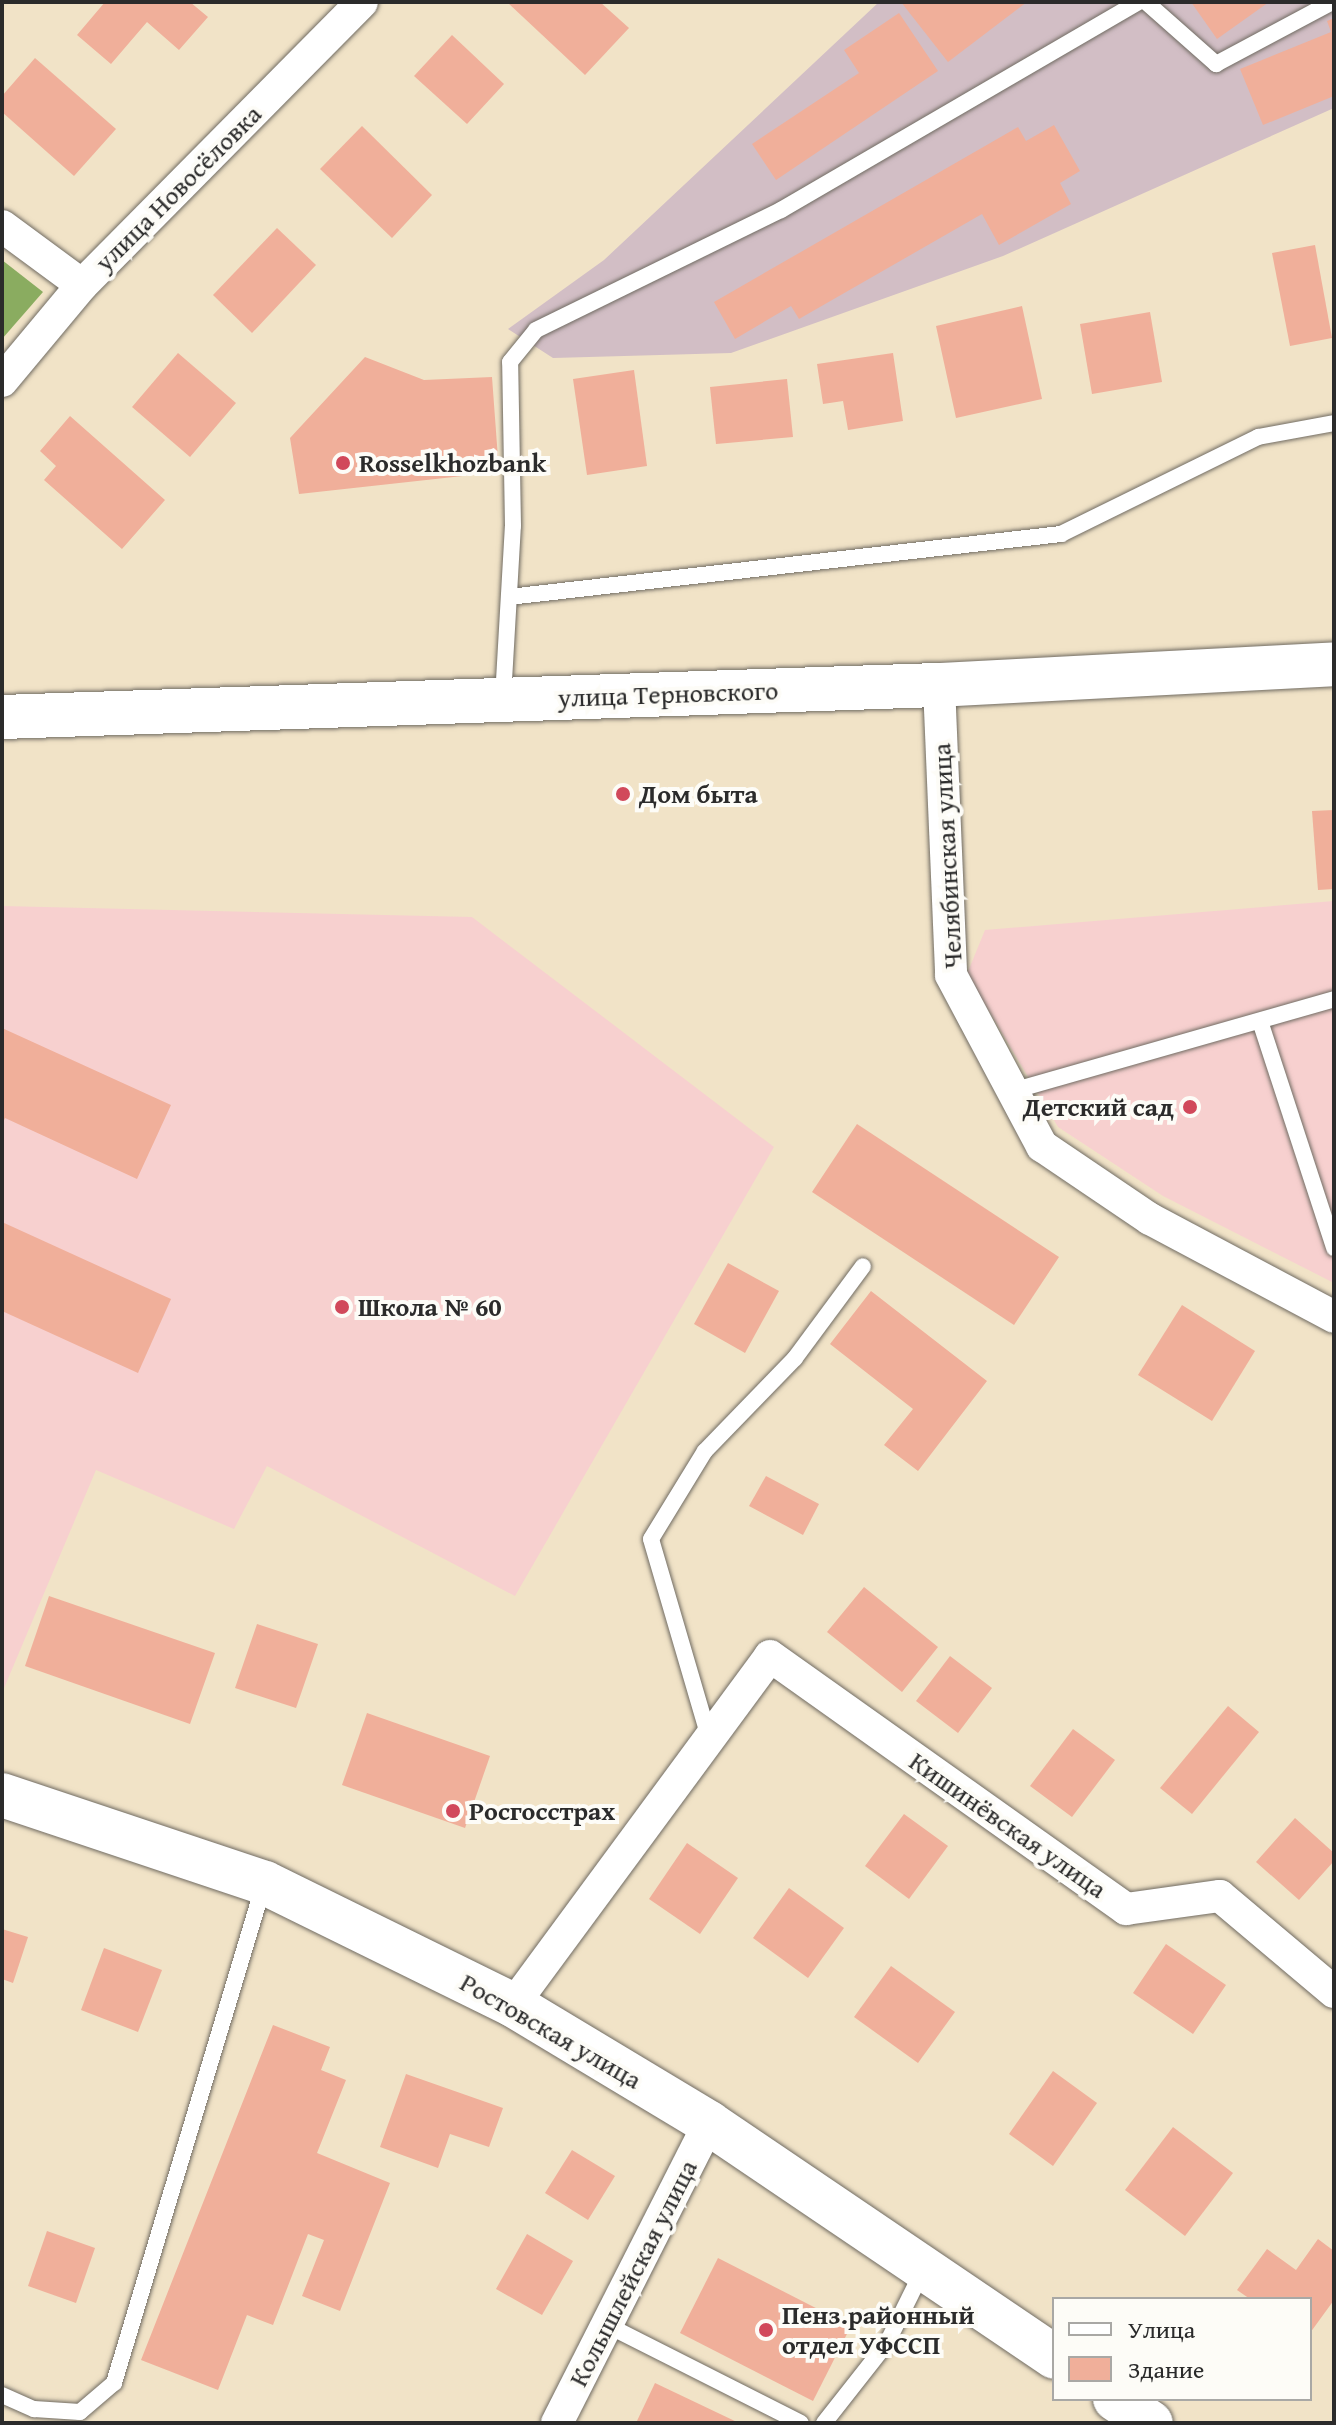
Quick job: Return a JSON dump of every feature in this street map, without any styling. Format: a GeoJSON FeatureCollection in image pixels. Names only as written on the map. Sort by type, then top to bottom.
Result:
{"type":"FeatureCollection","features":[{"type":"Feature","properties":{"kind":"main road","name":"улица Терновского"},"geometry":{"type":"LineString","coordinates":[[2,717],[939,685],[1334,664]]}},
{"type":"Feature","properties":{"kind":"main road","name":"Ростовская улица"},"geometry":{"type":"LineString","coordinates":[[2,1795],[265,1883],[513,2005],[709,2123],[1052,2356]]}},
{"type":"Feature","properties":{"kind":"main road"},"geometry":{"type":"LineString","coordinates":[[1118,2401],[1151,2423]]}},
{"type":"Feature","properties":{"kind":"street","name":"улица Новосёловка"},"geometry":{"type":"LineString","coordinates":[[2,381],[82,285],[362,2]]}},
{"type":"Feature","properties":{"kind":"street"},"geometry":{"type":"LineString","coordinates":[[2,226],[82,285]]}},
{"type":"Feature","properties":{"kind":"street","name":"Челябинская улица"},"geometry":{"type":"LineString","coordinates":[[939,685],[951,975],[1042,1146],[1150,1219],[1334,1317]]}},
{"type":"Feature","properties":{"kind":"street","name":"Кишинёвская улица"},"geometry":{"type":"LineString","coordinates":[[708,1734],[770,1656],[1126,1909],[1220,1896],[1334,1992]]}},
{"type":"Feature","properties":{"kind":"street"},"geometry":{"type":"LineString","coordinates":[[513,2005],[708,1734]]}},
{"type":"Feature","properties":{"kind":"street","name":"Колышлейская улица"},"geometry":{"type":"LineString","coordinates":[[557,2423],[709,2123]]}},
{"type":"Feature","properties":{"kind":"lane"},"geometry":{"type":"LineString","coordinates":[[503,699],[513,526],[510,362],[536,330],[781,210],[1138,2]]}},
{"type":"Feature","properties":{"kind":"lane"},"geometry":{"type":"LineString","coordinates":[[1146,2],[1216,64],[1332,2]]}},
{"type":"Feature","properties":{"kind":"lane"},"geometry":{"type":"LineString","coordinates":[[509,597],[1061,534],[1258,437],[1334,423]]}},
{"type":"Feature","properties":{"kind":"lane"},"geometry":{"type":"LineString","coordinates":[[1012,1091],[1334,999]]}},
{"type":"Feature","properties":{"kind":"lane"},"geometry":{"type":"LineString","coordinates":[[1260,1021],[1334,1248]]}},
{"type":"Feature","properties":{"kind":"lane"},"geometry":{"type":"LineString","coordinates":[[708,1734],[651,1539],[705,1451],[795,1358],[863,1266]]}},
{"type":"Feature","properties":{"kind":"lane"},"geometry":{"type":"LineString","coordinates":[[2,2395],[34,2409],[80,2412],[114,2383],[265,1883]]}},
{"type":"Feature","properties":{"kind":"lane"},"geometry":{"type":"LineString","coordinates":[[824,2423],[887,2343],[924,2269]]}},
{"type":"Feature","properties":{"kind":"lane"},"geometry":{"type":"LineString","coordinates":[[607,2325],[801,2423]]}},
{"type":"Feature","properties":{"kind":"shaded area"},"geometry":{"type":"Polygon","coordinates":[[[879,2],[1334,2],[1334,108],[1003,256],[731,353],[553,358],[508,329],[604,260],[879,2]]]}},
{"type":"Feature","properties":{"kind":"shaded area","name":"Детский сад"},"geometry":{"type":"Polygon","coordinates":[[[1334,901],[1334,1283],[1163,1196],[1058,1127],[967,974],[985,930],[1334,901]]]}},
{"type":"Feature","properties":{"kind":"shaded area","name":"Школа № 60"},"geometry":{"type":"Polygon","coordinates":[[[2,906],[472,917],[774,1147],[515,1596],[267,1466],[234,1529],[96,1470],[2,1693],[2,906]]]}},
{"type":"Feature","properties":{"kind":"green space"},"geometry":{"type":"Polygon","coordinates":[[[2,260],[43,292],[2,339],[2,260]]]}},
{"type":"Feature","properties":{"kind":"building"},"geometry":{"type":"Polygon","coordinates":[[[105,2],[190,2],[208,17],[179,50],[147,22],[111,64],[77,35],[105,2]]]}},
{"type":"Feature","properties":{"kind":"building"},"geometry":{"type":"Polygon","coordinates":[[[507,2],[600,2],[629,28],[585,75],[507,2]]]}},
{"type":"Feature","properties":{"kind":"building"},"geometry":{"type":"Polygon","coordinates":[[[901,2],[1027,2],[948,62],[901,2]]]}},
{"type":"Feature","properties":{"kind":"building"},"geometry":{"type":"Polygon","coordinates":[[[1191,2],[1269,2],[1217,39],[1191,2]]]}},
{"type":"Feature","properties":{"kind":"building"},"geometry":{"type":"Polygon","coordinates":[[[899,13],[938,71],[776,180],[752,144],[859,73],[844,50],[899,13]]]}},
{"type":"Feature","properties":{"kind":"building"},"geometry":{"type":"Polygon","coordinates":[[[1334,18],[1334,96],[1263,125],[1240,69],[1331,32],[1327,21],[1334,18]]]}},
{"type":"Feature","properties":{"kind":"building"},"geometry":{"type":"Polygon","coordinates":[[[452,35],[504,84],[467,124],[414,76],[452,35]]]}},
{"type":"Feature","properties":{"kind":"building"},"geometry":{"type":"Polygon","coordinates":[[[35,58],[116,129],[74,176],[2,112],[2,96],[35,58]]]}},
{"type":"Feature","properties":{"kind":"building"},"geometry":{"type":"Polygon","coordinates":[[[1054,125],[1080,171],[1060,183],[1071,204],[999,245],[982,214],[799,319],[791,306],[735,339],[714,302],[1018,127],[1026,141],[1054,125]]]}},
{"type":"Feature","properties":{"kind":"building"},"geometry":{"type":"Polygon","coordinates":[[[362,126],[432,195],[392,238],[320,169],[362,126]]]}},
{"type":"Feature","properties":{"kind":"building"},"geometry":{"type":"Polygon","coordinates":[[[277,228],[316,265],[252,333],[213,295],[277,228]]]}},
{"type":"Feature","properties":{"kind":"building"},"geometry":{"type":"Polygon","coordinates":[[[1315,245],[1332,338],[1290,346],[1272,253],[1315,245]]]}},
{"type":"Feature","properties":{"kind":"building"},"geometry":{"type":"Polygon","coordinates":[[[1022,306],[1042,399],[956,418],[936,326],[1022,306]]]}},
{"type":"Feature","properties":{"kind":"building"},"geometry":{"type":"Polygon","coordinates":[[[1150,312],[1162,382],[1092,394],[1080,324],[1150,312]]]}},
{"type":"Feature","properties":{"kind":"building"},"geometry":{"type":"Polygon","coordinates":[[[178,353],[236,403],[190,457],[132,407],[178,353]]]}},
{"type":"Feature","properties":{"kind":"building"},"geometry":{"type":"Polygon","coordinates":[[[893,353],[903,421],[848,430],[843,401],[823,404],[817,364],[893,353]]]}},
{"type":"Feature","properties":{"kind":"building"},"geometry":{"type":"Polygon","coordinates":[[[365,357],[424,380],[492,377],[499,472],[299,494],[290,438],[365,357]]]}},
{"type":"Feature","properties":{"kind":"building"},"geometry":{"type":"Polygon","coordinates":[[[634,370],[647,466],[587,475],[573,379],[634,370]]]}},
{"type":"Feature","properties":{"kind":"building"},"geometry":{"type":"Polygon","coordinates":[[[787,379],[793,437],[716,444],[710,387],[787,379]]]}},
{"type":"Feature","properties":{"kind":"building"},"geometry":{"type":"Polygon","coordinates":[[[70,416],[165,500],[122,549],[44,480],[56,466],[40,451],[70,416]]]}},
{"type":"Feature","properties":{"kind":"building"},"geometry":{"type":"Polygon","coordinates":[[[1334,810],[1334,889],[1318,890],[1312,811],[1334,810]]]}},
{"type":"Feature","properties":{"kind":"building"},"geometry":{"type":"Polygon","coordinates":[[[2,1028],[171,1105],[137,1179],[5,1118],[2,1125],[2,1028]]]}},
{"type":"Feature","properties":{"kind":"building"},"geometry":{"type":"Polygon","coordinates":[[[857,1124],[1059,1257],[1014,1325],[812,1192],[857,1124]]]}},
{"type":"Feature","properties":{"kind":"building"},"geometry":{"type":"Polygon","coordinates":[[[2,1222],[171,1299],[138,1373],[2,1311],[2,1222]]]}},
{"type":"Feature","properties":{"kind":"building"},"geometry":{"type":"Polygon","coordinates":[[[728,1263],[779,1291],[745,1353],[694,1324],[728,1263]]]}},
{"type":"Feature","properties":{"kind":"building"},"geometry":{"type":"Polygon","coordinates":[[[871,1291],[987,1381],[918,1471],[884,1445],[913,1409],[830,1344],[871,1291]]]}},
{"type":"Feature","properties":{"kind":"building"},"geometry":{"type":"Polygon","coordinates":[[[1182,1305],[1255,1351],[1212,1421],[1138,1375],[1182,1305]]]}},
{"type":"Feature","properties":{"kind":"building"},"geometry":{"type":"Polygon","coordinates":[[[766,1476],[819,1504],[803,1535],[749,1506],[766,1476]]]}},
{"type":"Feature","properties":{"kind":"building"},"geometry":{"type":"Polygon","coordinates":[[[864,1587],[938,1647],[902,1692],[827,1632],[864,1587]]]}},
{"type":"Feature","properties":{"kind":"building"},"geometry":{"type":"Polygon","coordinates":[[[49,1596],[215,1653],[190,1724],[25,1666],[49,1596]]]}},
{"type":"Feature","properties":{"kind":"building"},"geometry":{"type":"Polygon","coordinates":[[[257,1624],[318,1644],[296,1708],[235,1688],[257,1624]]]}},
{"type":"Feature","properties":{"kind":"building"},"geometry":{"type":"Polygon","coordinates":[[[950,1656],[992,1688],[958,1733],[916,1701],[950,1656]]]}},
{"type":"Feature","properties":{"kind":"building"},"geometry":{"type":"Polygon","coordinates":[[[1228,1706],[1259,1732],[1192,1814],[1160,1788],[1228,1706]]]}},
{"type":"Feature","properties":{"kind":"building"},"geometry":{"type":"Polygon","coordinates":[[[367,1713],[490,1756],[465,1828],[342,1785],[367,1713]]]}},
{"type":"Feature","properties":{"kind":"building"},"geometry":{"type":"Polygon","coordinates":[[[1073,1729],[1115,1760],[1072,1817],[1030,1786],[1073,1729]]]}},
{"type":"Feature","properties":{"kind":"building"},"geometry":{"type":"Polygon","coordinates":[[[904,1814],[948,1846],[909,1899],[865,1866],[904,1814]]]}},
{"type":"Feature","properties":{"kind":"building"},"geometry":{"type":"Polygon","coordinates":[[[1295,1818],[1334,1853],[1334,1861],[1299,1900],[1256,1862],[1295,1818]]]}},
{"type":"Feature","properties":{"kind":"building"},"geometry":{"type":"Polygon","coordinates":[[[687,1843],[738,1878],[700,1934],[649,1899],[687,1843]]]}},
{"type":"Feature","properties":{"kind":"building"},"geometry":{"type":"Polygon","coordinates":[[[789,1888],[844,1928],[808,1978],[753,1938],[789,1888]]]}},
{"type":"Feature","properties":{"kind":"building"},"geometry":{"type":"Polygon","coordinates":[[[2,1929],[28,1937],[13,1983],[2,1979],[2,1929]]]}},
{"type":"Feature","properties":{"kind":"building"},"geometry":{"type":"Polygon","coordinates":[[[1166,1944],[1226,1985],[1193,2034],[1133,1993],[1166,1944]]]}},
{"type":"Feature","properties":{"kind":"building"},"geometry":{"type":"Polygon","coordinates":[[[104,1948],[162,1970],[138,2032],[81,2010],[104,1948]]]}},
{"type":"Feature","properties":{"kind":"building"},"geometry":{"type":"Polygon","coordinates":[[[891,1966],[955,2012],[918,2063],[854,2017],[891,1966]]]}},
{"type":"Feature","properties":{"kind":"building"},"geometry":{"type":"Polygon","coordinates":[[[273,2025],[330,2047],[321,2070],[346,2080],[317,2153],[390,2183],[340,2311],[302,2296],[324,2240],[308,2234],[273,2325],[247,2315],[218,2390],[141,2360],[273,2025]]]}},
{"type":"Feature","properties":{"kind":"building"},"geometry":{"type":"Polygon","coordinates":[[[1053,2071],[1097,2103],[1053,2166],[1009,2134],[1053,2071]]]}},
{"type":"Feature","properties":{"kind":"building"},"geometry":{"type":"Polygon","coordinates":[[[406,2074],[503,2108],[489,2147],[450,2134],[438,2168],[380,2147],[406,2074]]]}},
{"type":"Feature","properties":{"kind":"building"},"geometry":{"type":"Polygon","coordinates":[[[1173,2127],[1233,2173],[1185,2236],[1125,2190],[1173,2127]]]}},
{"type":"Feature","properties":{"kind":"building"},"geometry":{"type":"Polygon","coordinates":[[[572,2150],[615,2176],[588,2220],[545,2193],[572,2150]]]}},
{"type":"Feature","properties":{"kind":"building"},"geometry":{"type":"Polygon","coordinates":[[[47,2231],[95,2248],[76,2303],[28,2286],[47,2231]]]}},
{"type":"Feature","properties":{"kind":"building"},"geometry":{"type":"Polygon","coordinates":[[[527,2234],[573,2261],[542,2315],[496,2289],[527,2234]]]}},
{"type":"Feature","properties":{"kind":"building"},"geometry":{"type":"Polygon","coordinates":[[[1318,2239],[1334,2251],[1334,2300],[1312,2330],[1312,2297],[1247,2297],[1237,2290],[1267,2249],[1296,2270],[1318,2239]]]}},
{"type":"Feature","properties":{"kind":"building","name":"Пенз.районный отдел УФССП"},"geometry":{"type":"Polygon","coordinates":[[[718,2258],[851,2326],[813,2401],[680,2333],[718,2258]]]}},
{"type":"Feature","properties":{"kind":"building"},"geometry":{"type":"Polygon","coordinates":[[[655,2383],[739,2423],[636,2423],[655,2383]]]}},
{"type":"Feature","properties":{"kind":"place","name":"Rosselkhozbank"},"geometry":{"type":"Point","coordinates":[343,463]}},
{"type":"Feature","properties":{"kind":"place","name":"Дом быта"},"geometry":{"type":"Point","coordinates":[623,794]}},
{"type":"Feature","properties":{"kind":"place","name":"Детский сад"},"geometry":{"type":"Point","coordinates":[1190,1107]}},
{"type":"Feature","properties":{"kind":"place","name":"Школа № 60"},"geometry":{"type":"Point","coordinates":[342,1307]}},
{"type":"Feature","properties":{"kind":"place","name":"Росгосстрах"},"geometry":{"type":"Point","coordinates":[453,1811]}},
{"type":"Feature","properties":{"kind":"place","name":"Пенз.районный отдел УФССП"},"geometry":{"type":"Point","coordinates":[766,2330]}}]}
